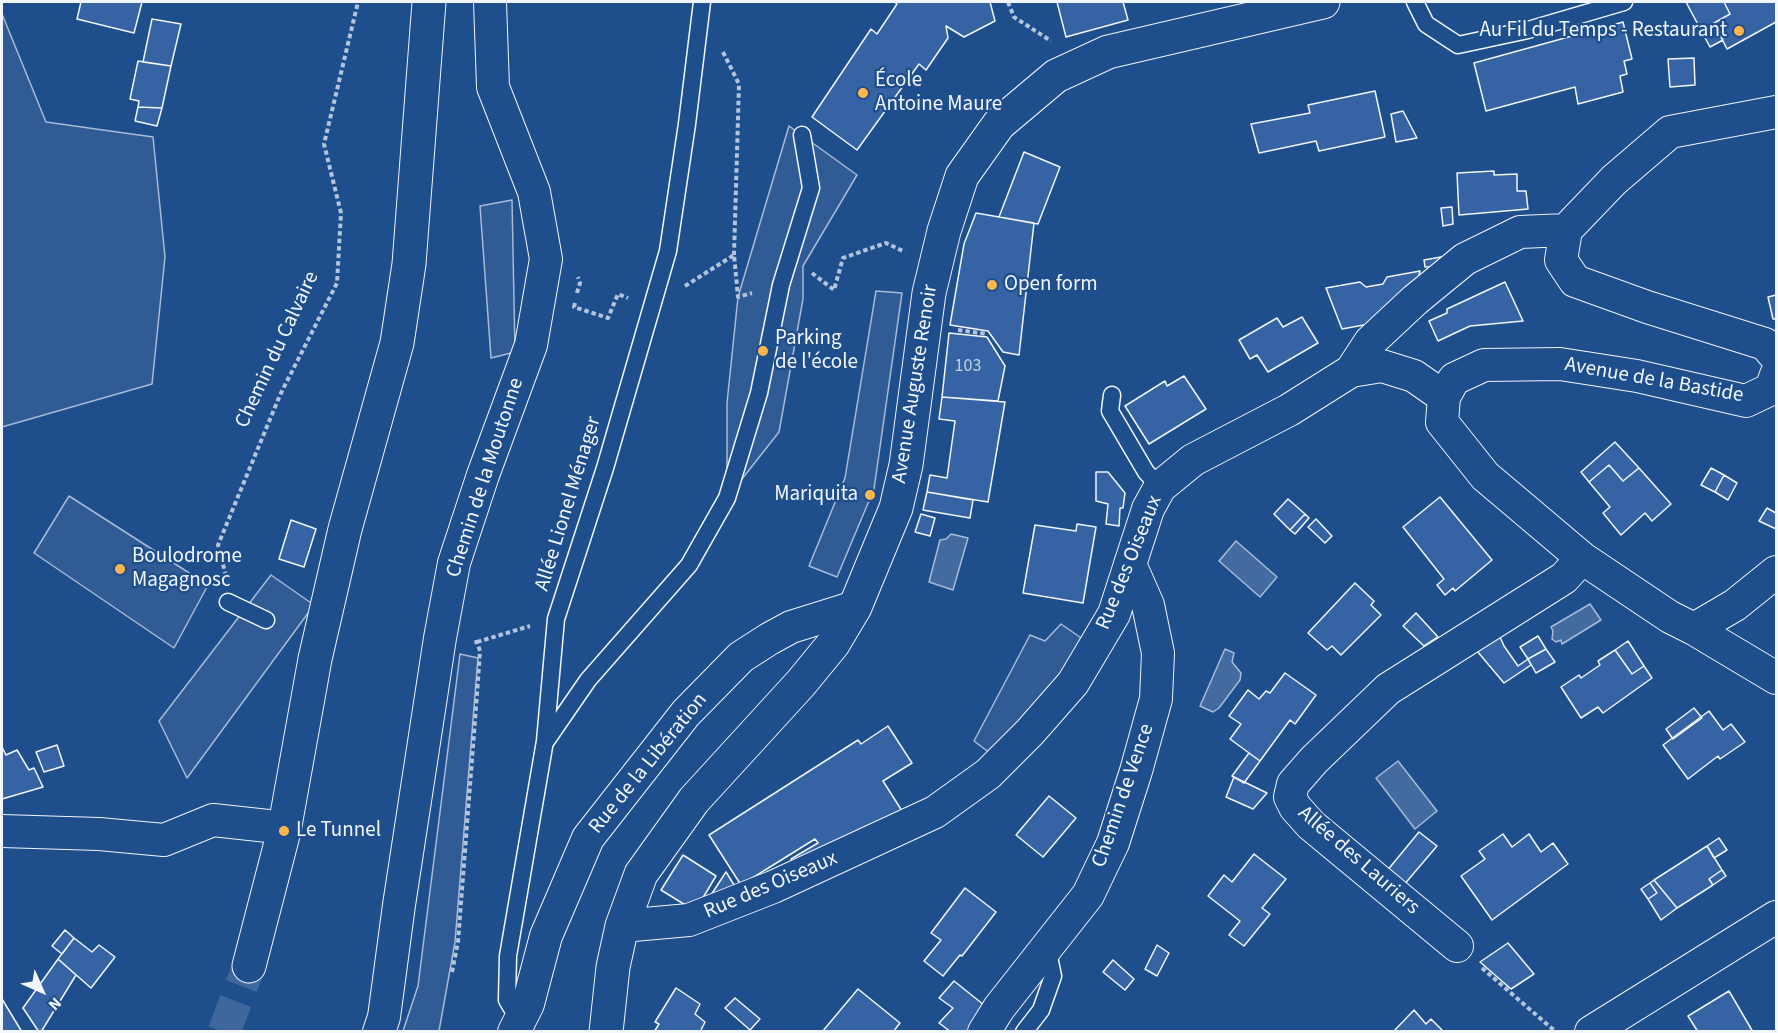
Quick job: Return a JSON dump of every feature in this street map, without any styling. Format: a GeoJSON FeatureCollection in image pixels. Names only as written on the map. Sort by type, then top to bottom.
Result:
{"type":"FeatureCollection","features":[{"type":"Feature","properties":{"kind":"main road"},"geometry":{"type":"LineString","coordinates":[[249,966],[284,831],[315,659],[345,529],[397,343],[409,264],[429,2]]}},
{"type":"Feature","properties":{"kind":"main road","name":"Avenue Auguste Renoir"},"geometry":{"type":"LineString","coordinates":[[606,1032],[613,967],[622,926],[641,874],[694,800],[801,683],[833,644],[855,607],[896,508],[906,465],[929,293],[944,231],[962,176],[999,124],[1056,76],[1108,52],[1323,2]]}},
{"type":"Feature","properties":{"kind":"street","name":"Chemin de la Moutonne"},"geometry":{"type":"LineString","coordinates":[[379,1032],[384,1017],[399,904],[454,563],[483,475],[531,345],[546,259],[534,192],[493,87],[490,2]]}},
{"type":"Feature","properties":{"kind":"street"},"geometry":{"type":"LineString","coordinates":[[1776,112],[1670,132],[1614,180],[1566,230],[1562,260],[1575,281],[1647,307],[1765,344],[1776,357]]}},
{"type":"Feature","properties":{"kind":"street"},"geometry":{"type":"LineString","coordinates":[[1351,371],[1370,342],[1415,300],[1465,259],[1520,232],[1566,230]]}},
{"type":"Feature","properties":{"kind":"street","name":"Avenue de la Bastide"},"geometry":{"type":"LineString","coordinates":[[1444,397],[1454,379],[1484,365],[1560,364],[1637,376],[1746,401],[1771,389],[1776,375]]}},
{"type":"Feature","properties":{"kind":"street","name":"Rue des Oiseaux"},"geometry":{"type":"LineString","coordinates":[[622,926],[689,920],[772,887],[935,812],[988,774],[1030,732],[1073,683],[1114,614],[1148,509],[1160,487],[1193,460],[1290,410],[1351,371],[1382,366],[1414,376],[1444,397]]}},
{"type":"Feature","properties":{"kind":"street"},"geometry":{"type":"LineString","coordinates":[[1444,397],[1442,422],[1485,476],[1582,558],[1670,618],[1694,629],[1776,678]]}},
{"type":"Feature","properties":{"kind":"street","name":"Allée des Lauriers"},"geometry":{"type":"LineString","coordinates":[[1457,946],[1311,825],[1295,807],[1290,797],[1293,784],[1314,760],[1388,689],[1564,578],[1582,558]]}},
{"type":"Feature","properties":{"kind":"street","name":"Chemin de Vence"},"geometry":{"type":"LineString","coordinates":[[984,1032],[999,1008],[1088,895],[1113,843],[1156,699],[1158,654],[1148,605],[1130,564]]}},
{"type":"Feature","properties":{"kind":"street"},"geometry":{"type":"LineString","coordinates":[[1694,629],[1735,604],[1776,572]]}},
{"type":"Feature","properties":{"kind":"street","name":"Rue de la Libération"},"geometry":{"type":"LineString","coordinates":[[517,1027],[528,1004],[546,936],[588,838],[686,713],[741,657],[769,639],[791,627],[855,607]]}},
{"type":"Feature","properties":{"kind":"street"},"geometry":{"type":"LineString","coordinates":[[2,831],[99,834],[164,840],[213,820],[268,826],[284,831]]}},
{"type":"Feature","properties":{"kind":"street"},"geometry":{"type":"LineString","coordinates":[[1591,1032],[1776,917]]}},
{"type":"Feature","properties":{"kind":"lane"},"geometry":{"type":"LineString","coordinates":[[1415,2],[1425,24],[1458,45],[1528,30],[1624,2]]}},
{"type":"Feature","properties":{"kind":"lane","name":"Allée Lionel Ménager"},"geometry":{"type":"LineString","coordinates":[[517,1027],[507,1000],[508,956],[545,741],[556,619],[605,468],[668,251],[701,5]]}},
{"type":"Feature","properties":{"kind":"lane"},"geometry":{"type":"LineString","coordinates":[[545,741],[588,680],[689,565],[727,498],[759,393],[781,285],[811,188],[802,135]]}},
{"type":"Feature","properties":{"kind":"lane"},"geometry":{"type":"LineString","coordinates":[[1112,395],[1110,411],[1146,472],[1160,487]]}},
{"type":"Feature","properties":{"kind":"lane"},"geometry":{"type":"LineString","coordinates":[[228,602],[266,620]]}},
{"type":"Feature","properties":{"kind":"lane"},"geometry":{"type":"LineString","coordinates":[[1024,1032],[1041,1010],[1053,976],[1047,947]]}},
{"type":"Feature","properties":{"kind":"path","name":"Chemin du Calvaire"},"geometry":{"type":"LineString","coordinates":[[227,582],[218,545],[280,395],[337,283],[341,213],[324,144],[358,2]]}},
{"type":"Feature","properties":{"kind":"path"},"geometry":{"type":"LineString","coordinates":[[1008,2],[1014,17],[1054,42]]}},
{"type":"Feature","properties":{"kind":"path"},"geometry":{"type":"LineString","coordinates":[[701,5],[739,84],[734,255],[738,297]]}},
{"type":"Feature","properties":{"kind":"path"},"geometry":{"type":"LineString","coordinates":[[810,272],[834,290],[843,258],[886,243],[915,256]]}},
{"type":"Feature","properties":{"kind":"path"},"geometry":{"type":"LineString","coordinates":[[546,259],[575,269],[580,283],[574,307],[608,318],[618,294],[630,299],[631,317],[652,308],[734,255]]}},
{"type":"Feature","properties":{"kind":"path"},"geometry":{"type":"LineString","coordinates":[[955,330],[987,334]]}},
{"type":"Feature","properties":{"kind":"path"},"geometry":{"type":"LineString","coordinates":[[440,639],[477,642],[556,619]]}},
{"type":"Feature","properties":{"kind":"path"},"geometry":{"type":"LineString","coordinates":[[452,972],[458,942],[477,694],[480,651],[477,642]]}},
{"type":"Feature","properties":{"kind":"path"},"geometry":{"type":"LineString","coordinates":[[1457,946],[1556,1032]]}},
{"type":"Feature","properties":{"kind":"shaded area"},"geometry":{"type":"Polygon","coordinates":[[[2,14],[46,122],[153,137],[165,257],[152,384],[2,427],[2,14]]]}},
{"type":"Feature","properties":{"kind":"shaded area","name":"Parking de l'école"},"geometry":{"type":"Polygon","coordinates":[[[789,126],[857,175],[803,266],[803,299],[779,432],[727,498],[727,403],[738,297],[789,126]]]}},
{"type":"Feature","properties":{"kind":"shaded area"},"geometry":{"type":"Polygon","coordinates":[[[512,200],[515,352],[491,358],[480,206],[512,200]]]}},
{"type":"Feature","properties":{"kind":"shaded area"},"geometry":{"type":"Polygon","coordinates":[[[876,291],[902,293],[874,489],[837,577],[809,566],[845,478],[876,291]]]}},
{"type":"Feature","properties":{"kind":"shaded area","name":"Boulodrome Magagnosc"},"geometry":{"type":"Polygon","coordinates":[[[69,496],[208,585],[174,648],[34,553],[69,496]]]}},
{"type":"Feature","properties":{"kind":"shaded area"},"geometry":{"type":"Polygon","coordinates":[[[951,534],[968,538],[953,590],[929,582],[940,540],[946,539],[951,534]]]}},
{"type":"Feature","properties":{"kind":"shaded area"},"geometry":{"type":"Polygon","coordinates":[[[1236,541],[1277,577],[1260,597],[1219,561],[1236,541]]]}},
{"type":"Feature","properties":{"kind":"shaded area"},"geometry":{"type":"Polygon","coordinates":[[[271,575],[314,605],[187,778],[159,721],[271,575]]]}},
{"type":"Feature","properties":{"kind":"shaded area"},"geometry":{"type":"Polygon","coordinates":[[[1590,604],[1601,620],[1562,644],[1561,640],[1556,642],[1552,639],[1551,627],[1590,604]]]}},
{"type":"Feature","properties":{"kind":"shaded area"},"geometry":{"type":"Polygon","coordinates":[[[1061,624],[1087,642],[995,757],[974,741],[1030,635],[1045,641],[1061,624]]]}},
{"type":"Feature","properties":{"kind":"shaded area"},"geometry":{"type":"Polygon","coordinates":[[[1225,649],[1234,653],[1232,662],[1241,673],[1240,680],[1219,708],[1213,712],[1200,706],[1225,649]]]}},
{"type":"Feature","properties":{"kind":"shaded area"},"geometry":{"type":"Polygon","coordinates":[[[460,654],[478,658],[455,942],[439,1031],[403,1031],[418,986],[460,654]]]}},
{"type":"Feature","properties":{"kind":"shaded area"},"geometry":{"type":"Polygon","coordinates":[[[1398,761],[1437,811],[1415,829],[1376,778],[1398,761]]]}},
{"type":"Feature","properties":{"kind":"building"},"geometry":{"type":"Polygon","coordinates":[[[81,2],[142,2],[134,33],[77,19],[81,2]]]}},
{"type":"Feature","properties":{"kind":"building","name":"École Antoine Maure"},"geometry":{"type":"Polygon","coordinates":[[[894,2],[990,2],[995,21],[964,37],[946,26],[948,38],[926,70],[919,64],[857,150],[812,117],[871,29],[877,34],[897,4],[894,2]]]}},
{"type":"Feature","properties":{"kind":"building"},"geometry":{"type":"Polygon","coordinates":[[[1057,2],[1123,2],[1128,20],[1066,37],[1057,2]]]}},
{"type":"Feature","properties":{"kind":"building"},"geometry":{"type":"Polygon","coordinates":[[[1687,2],[1724,2],[1730,14],[1714,23],[1723,40],[1710,47],[1687,2]]]}},
{"type":"Feature","properties":{"kind":"building","name":"Au Fil du Temps - Restaurant"},"geometry":{"type":"Polygon","coordinates":[[[1724,2],[1776,2],[1776,22],[1727,49],[1714,23],[1730,14],[1724,2]]]}},
{"type":"Feature","properties":{"kind":"building"},"geometry":{"type":"Polygon","coordinates":[[[152,19],[181,24],[171,66],[143,62],[152,19]]]}},
{"type":"Feature","properties":{"kind":"building"},"geometry":{"type":"Polygon","coordinates":[[[1623,22],[1632,59],[1624,61],[1627,74],[1620,76],[1623,92],[1578,104],[1575,87],[1486,111],[1474,63],[1623,22]]]}},
{"type":"Feature","properties":{"kind":"building"},"geometry":{"type":"Polygon","coordinates":[[[1694,58],[1695,85],[1670,87],[1668,59],[1694,58]]]}},
{"type":"Feature","properties":{"kind":"building"},"geometry":{"type":"Polygon","coordinates":[[[138,61],[171,66],[162,108],[138,107],[139,101],[130,99],[138,61]]]}},
{"type":"Feature","properties":{"kind":"building"},"geometry":{"type":"Polygon","coordinates":[[[1375,91],[1385,137],[1319,151],[1316,141],[1259,153],[1251,124],[1310,113],[1308,105],[1375,91]]]}},
{"type":"Feature","properties":{"kind":"building"},"geometry":{"type":"Polygon","coordinates":[[[138,107],[162,108],[157,126],[135,121],[138,107]]]}},
{"type":"Feature","properties":{"kind":"building"},"geometry":{"type":"Polygon","coordinates":[[[1403,111],[1417,138],[1396,142],[1391,114],[1403,111]]]}},
{"type":"Feature","properties":{"kind":"building"},"geometry":{"type":"Polygon","coordinates":[[[1024,152],[1060,167],[1038,224],[999,217],[1024,152]]]}},
{"type":"Feature","properties":{"kind":"building"},"geometry":{"type":"Polygon","coordinates":[[[1494,171],[1494,175],[1517,174],[1517,191],[1526,191],[1528,209],[1459,215],[1457,173],[1494,171]]]}},
{"type":"Feature","properties":{"kind":"building"},"geometry":{"type":"Polygon","coordinates":[[[1452,207],[1453,224],[1443,226],[1441,208],[1452,207]]]}},
{"type":"Feature","properties":{"kind":"building","name":"Open form"},"geometry":{"type":"Polygon","coordinates":[[[976,213],[1034,223],[1019,355],[1003,352],[988,331],[950,325],[964,244],[976,213]]]}},
{"type":"Feature","properties":{"kind":"building"},"geometry":{"type":"Polygon","coordinates":[[[1441,257],[1441,267],[1425,267],[1424,260],[1441,257]]]}},
{"type":"Feature","properties":{"kind":"building"},"geometry":{"type":"Polygon","coordinates":[[[1420,271],[1415,291],[1380,322],[1342,329],[1326,288],[1360,282],[1366,287],[1383,284],[1387,277],[1420,271]]]}},
{"type":"Feature","properties":{"kind":"building"},"geometry":{"type":"Polygon","coordinates":[[[1505,282],[1523,321],[1470,326],[1438,341],[1429,321],[1447,313],[1447,309],[1505,282]]]}},
{"type":"Feature","properties":{"kind":"building"},"geometry":{"type":"Polygon","coordinates":[[[1776,295],[1776,319],[1773,319],[1768,297],[1776,295]]]}},
{"type":"Feature","properties":{"kind":"building"},"geometry":{"type":"Polygon","coordinates":[[[1302,317],[1318,343],[1268,372],[1257,355],[1250,359],[1239,340],[1277,318],[1283,327],[1302,317]]]}},
{"type":"Feature","properties":{"kind":"building"},"geometry":{"type":"Polygon","coordinates":[[[949,333],[987,337],[1005,366],[998,401],[942,397],[949,333]]]}},
{"type":"Feature","properties":{"kind":"building"},"geometry":{"type":"Polygon","coordinates":[[[1184,376],[1206,409],[1149,444],[1125,406],[1165,381],[1167,386],[1184,376]]]}},
{"type":"Feature","properties":{"kind":"building"},"geometry":{"type":"Polygon","coordinates":[[[942,397],[1005,402],[988,502],[927,492],[930,475],[947,478],[955,421],[939,419],[942,397]]]}},
{"type":"Feature","properties":{"kind":"building"},"geometry":{"type":"Polygon","coordinates":[[[1615,442],[1639,468],[1623,481],[1609,465],[1589,482],[1581,472],[1615,442]]]}},
{"type":"Feature","properties":{"kind":"building"},"geometry":{"type":"Polygon","coordinates":[[[1609,465],[1623,481],[1639,468],[1671,504],[1652,521],[1645,513],[1621,535],[1603,513],[1610,507],[1589,482],[1609,465]]]}},
{"type":"Feature","properties":{"kind":"building"},"geometry":{"type":"Polygon","coordinates":[[[1711,468],[1724,475],[1715,492],[1701,485],[1711,468]]]}},
{"type":"Feature","properties":{"kind":"building"},"geometry":{"type":"Polygon","coordinates":[[[1096,472],[1108,472],[1125,493],[1123,508],[1120,508],[1119,526],[1106,524],[1108,504],[1096,501],[1096,472]]]}},
{"type":"Feature","properties":{"kind":"building"},"geometry":{"type":"Polygon","coordinates":[[[1724,475],[1737,483],[1728,500],[1715,492],[1724,475]]]}},
{"type":"Feature","properties":{"kind":"building"},"geometry":{"type":"Polygon","coordinates":[[[927,492],[973,500],[970,518],[923,510],[927,492]]]}},
{"type":"Feature","properties":{"kind":"building"},"geometry":{"type":"Polygon","coordinates":[[[1440,497],[1492,560],[1455,591],[1453,588],[1445,595],[1437,585],[1444,579],[1403,527],[1440,497]]]}},
{"type":"Feature","properties":{"kind":"building"},"geometry":{"type":"Polygon","coordinates":[[[1288,499],[1305,514],[1290,530],[1274,514],[1288,499]]]}},
{"type":"Feature","properties":{"kind":"building"},"geometry":{"type":"Polygon","coordinates":[[[1767,508],[1776,513],[1776,529],[1759,521],[1767,508]]]}},
{"type":"Feature","properties":{"kind":"building"},"geometry":{"type":"Polygon","coordinates":[[[921,514],[935,518],[930,536],[915,532],[921,514]]]}},
{"type":"Feature","properties":{"kind":"building"},"geometry":{"type":"Polygon","coordinates":[[[1305,514],[1309,518],[1295,534],[1290,530],[1305,514]]]}},
{"type":"Feature","properties":{"kind":"building"},"geometry":{"type":"Polygon","coordinates":[[[1316,519],[1332,536],[1325,543],[1308,527],[1316,519]]]}},
{"type":"Feature","properties":{"kind":"building"},"geometry":{"type":"Polygon","coordinates":[[[291,520],[316,529],[304,567],[279,559],[291,520]]]}},
{"type":"Feature","properties":{"kind":"building"},"geometry":{"type":"Polygon","coordinates":[[[1077,524],[1096,527],[1083,603],[1023,593],[1035,525],[1076,531],[1077,524]]]}},
{"type":"Feature","properties":{"kind":"building"},"geometry":{"type":"Polygon","coordinates":[[[1355,583],[1374,601],[1371,605],[1381,615],[1341,655],[1332,646],[1327,650],[1308,633],[1355,583]]]}},
{"type":"Feature","properties":{"kind":"building"},"geometry":{"type":"Polygon","coordinates":[[[1416,613],[1438,637],[1424,646],[1403,626],[1416,613]]]}},
{"type":"Feature","properties":{"kind":"building"},"geometry":{"type":"Polygon","coordinates":[[[1538,636],[1546,649],[1528,659],[1520,647],[1538,636]]]}},
{"type":"Feature","properties":{"kind":"building"},"geometry":{"type":"Polygon","coordinates":[[[1500,637],[1518,666],[1528,659],[1531,665],[1504,683],[1477,651],[1500,637]]]}},
{"type":"Feature","properties":{"kind":"building"},"geometry":{"type":"Polygon","coordinates":[[[1628,641],[1644,666],[1632,674],[1615,650],[1628,641]]]}},
{"type":"Feature","properties":{"kind":"building"},"geometry":{"type":"Polygon","coordinates":[[[1546,649],[1555,662],[1536,673],[1528,659],[1546,649]]]}},
{"type":"Feature","properties":{"kind":"building"},"geometry":{"type":"Polygon","coordinates":[[[1615,650],[1632,674],[1644,666],[1652,678],[1603,713],[1598,707],[1581,718],[1561,687],[1579,675],[1581,678],[1600,665],[1598,661],[1615,650]]]}},
{"type":"Feature","properties":{"kind":"building"},"geometry":{"type":"Polygon","coordinates":[[[1285,673],[1316,695],[1295,724],[1290,720],[1260,761],[1230,739],[1241,724],[1229,716],[1248,690],[1259,699],[1266,691],[1270,693],[1285,673]]]}},
{"type":"Feature","properties":{"kind":"building"},"geometry":{"type":"Polygon","coordinates":[[[1694,708],[1702,718],[1673,739],[1666,729],[1694,708]]]}},
{"type":"Feature","properties":{"kind":"building"},"geometry":{"type":"Polygon","coordinates":[[[1709,711],[1723,730],[1731,724],[1745,742],[1720,759],[1718,756],[1688,779],[1663,745],[1709,711]]]}},
{"type":"Feature","properties":{"kind":"building"},"geometry":{"type":"Polygon","coordinates":[[[888,726],[912,763],[883,781],[904,814],[798,867],[791,859],[818,843],[815,839],[741,885],[709,835],[858,740],[861,744],[888,726]]]}},
{"type":"Feature","properties":{"kind":"building"},"geometry":{"type":"Polygon","coordinates":[[[57,745],[64,766],[44,772],[36,752],[57,745]]]}},
{"type":"Feature","properties":{"kind":"building"},"geometry":{"type":"Polygon","coordinates":[[[2,747],[6,755],[17,750],[29,770],[34,768],[43,787],[2,799],[2,747]]]}},
{"type":"Feature","properties":{"kind":"building"},"geometry":{"type":"Polygon","coordinates":[[[1249,753],[1260,761],[1244,783],[1232,776],[1249,753]]]}},
{"type":"Feature","properties":{"kind":"building"},"geometry":{"type":"Polygon","coordinates":[[[1234,777],[1267,793],[1253,809],[1226,797],[1234,777]]]}},
{"type":"Feature","properties":{"kind":"building"},"geometry":{"type":"Polygon","coordinates":[[[1049,796],[1076,818],[1043,857],[1016,835],[1049,796]]]}},
{"type":"Feature","properties":{"kind":"building"},"geometry":{"type":"Polygon","coordinates":[[[1419,832],[1437,846],[1403,886],[1386,872],[1419,832]]]}},
{"type":"Feature","properties":{"kind":"building"},"geometry":{"type":"Polygon","coordinates":[[[1503,834],[1512,847],[1529,834],[1541,852],[1553,843],[1568,864],[1492,920],[1461,876],[1485,859],[1479,851],[1503,834]]]}},
{"type":"Feature","properties":{"kind":"building"},"geometry":{"type":"Polygon","coordinates":[[[1719,838],[1727,850],[1714,858],[1707,846],[1719,838]]]}},
{"type":"Feature","properties":{"kind":"building"},"geometry":{"type":"Polygon","coordinates":[[[1707,846],[1722,870],[1709,879],[1713,885],[1677,908],[1654,880],[1707,846]]]}},
{"type":"Feature","properties":{"kind":"building"},"geometry":{"type":"Polygon","coordinates":[[[1254,854],[1286,879],[1262,908],[1270,914],[1244,946],[1229,935],[1240,921],[1208,896],[1224,875],[1232,882],[1254,854]]]}},
{"type":"Feature","properties":{"kind":"building"},"geometry":{"type":"Polygon","coordinates":[[[683,855],[716,876],[695,911],[661,890],[683,855]]]}},
{"type":"Feature","properties":{"kind":"building"},"geometry":{"type":"Polygon","coordinates":[[[1722,870],[1726,876],[1713,885],[1709,879],[1722,870]]]}},
{"type":"Feature","properties":{"kind":"building"},"geometry":{"type":"Polygon","coordinates":[[[726,872],[739,893],[709,898],[726,872]]]}},
{"type":"Feature","properties":{"kind":"building"},"geometry":{"type":"Polygon","coordinates":[[[1654,880],[1677,908],[1661,920],[1648,899],[1657,893],[1650,883],[1654,880]]]}},
{"type":"Feature","properties":{"kind":"building"},"geometry":{"type":"Polygon","coordinates":[[[1650,883],[1657,893],[1648,899],[1641,889],[1650,883]]]}},
{"type":"Feature","properties":{"kind":"building"},"geometry":{"type":"Polygon","coordinates":[[[965,888],[996,912],[962,956],[960,955],[943,976],[924,961],[941,940],[931,933],[965,888]]]}},
{"type":"Feature","properties":{"kind":"building"},"geometry":{"type":"Polygon","coordinates":[[[65,930],[74,938],[62,954],[52,946],[65,930]]]}},
{"type":"Feature","properties":{"kind":"building"},"geometry":{"type":"Polygon","coordinates":[[[74,938],[92,952],[99,945],[115,957],[91,988],[58,959],[74,938]]]}},
{"type":"Feature","properties":{"kind":"building"},"geometry":{"type":"Polygon","coordinates":[[[1508,943],[1534,974],[1511,989],[1480,962],[1508,943]]]}},
{"type":"Feature","properties":{"kind":"building"},"geometry":{"type":"Polygon","coordinates":[[[1157,945],[1169,953],[1157,976],[1145,969],[1157,945]]]}},
{"type":"Feature","properties":{"kind":"building"},"geometry":{"type":"Polygon","coordinates":[[[58,959],[76,975],[39,1032],[23,1008],[58,959]]]}},
{"type":"Feature","properties":{"kind":"building"},"geometry":{"type":"Polygon","coordinates":[[[1113,960],[1134,979],[1125,990],[1103,972],[1113,960]]]}},
{"type":"Feature","properties":{"kind":"building"},"geometry":{"type":"Polygon","coordinates":[[[954,981],[984,1005],[967,1032],[951,1032],[939,1023],[953,1008],[939,998],[954,981]]]}},
{"type":"Feature","properties":{"kind":"building"},"geometry":{"type":"Polygon","coordinates":[[[676,988],[700,1004],[695,1014],[705,1022],[700,1032],[654,1032],[659,1024],[655,1022],[676,988]]]}},
{"type":"Feature","properties":{"kind":"building"},"geometry":{"type":"Polygon","coordinates":[[[858,989],[900,1023],[893,1032],[822,1032],[858,989]]]}},
{"type":"Feature","properties":{"kind":"building"},"geometry":{"type":"Polygon","coordinates":[[[1729,991],[1753,1032],[1698,1032],[1688,1016],[1729,991]]]}},
{"type":"Feature","properties":{"kind":"building"},"geometry":{"type":"Polygon","coordinates":[[[735,998],[760,1019],[750,1030],[725,1008],[735,998]]]}},
{"type":"Feature","properties":{"kind":"building"},"geometry":{"type":"Polygon","coordinates":[[[2,999],[22,1032],[2,1032],[2,999]]]}},
{"type":"Feature","properties":{"kind":"building"},"geometry":{"type":"Polygon","coordinates":[[[1414,1010],[1426,1024],[1431,1019],[1444,1032],[1393,1032],[1414,1010]]]}},
{"type":"Feature","properties":{"kind":"tunnel"},"geometry":{"type":"LineString","coordinates":[[224,1032],[249,966]]}},
{"type":"Feature","properties":{"kind":"place","name":"Au Fil du Temps - Restaurant"},"geometry":{"type":"Point","coordinates":[1739,31]}},
{"type":"Feature","properties":{"kind":"place","name":"École Antoine Maure"},"geometry":{"type":"Point","coordinates":[863,93]}},
{"type":"Feature","properties":{"kind":"place","name":"Open form"},"geometry":{"type":"Point","coordinates":[992,285]}},
{"type":"Feature","properties":{"kind":"place","name":"Parking de l'école"},"geometry":{"type":"Point","coordinates":[763,351]}},
{"type":"Feature","properties":{"kind":"place","name":"Mariquita"},"geometry":{"type":"Point","coordinates":[870,495]}},
{"type":"Feature","properties":{"kind":"place","name":"Boulodrome Magagnosc"},"geometry":{"type":"Point","coordinates":[120,569]}},
{"type":"Feature","properties":{"kind":"place","name":"Le Tunnel"},"geometry":{"type":"Point","coordinates":[284,831]}}]}
